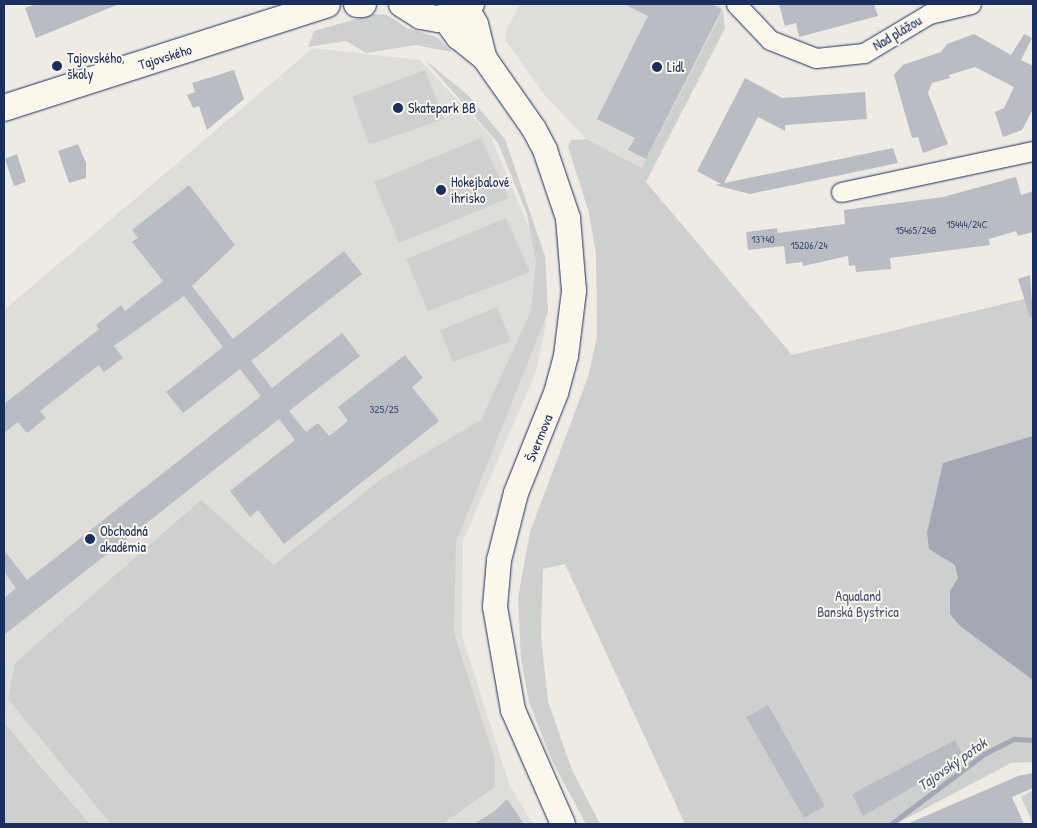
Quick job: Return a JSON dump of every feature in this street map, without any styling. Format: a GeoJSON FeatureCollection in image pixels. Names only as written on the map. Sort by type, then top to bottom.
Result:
{"type":"FeatureCollection","features":[{"type":"Feature","properties":{"kind":"main road","name":"Tajovského"},"geometry":{"type":"LineString","coordinates":[[4,108],[327,4]]}},
{"type":"Feature","properties":{"kind":"main road"},"geometry":{"type":"LineString","coordinates":[[357,4],[362,4]]}},
{"type":"Feature","properties":{"kind":"main road"},"geometry":{"type":"LineString","coordinates":[[402,4],[420,16],[461,10]]}},
{"type":"Feature","properties":{"kind":"street","name":"Nad plážou"},"geometry":{"type":"LineString","coordinates":[[736,4],[770,40],[816,58],[864,53],[924,9],[971,4]]}},
{"type":"Feature","properties":{"kind":"street","name":"Švermova"},"geometry":{"type":"LineString","coordinates":[[461,10],[476,24],[485,59],[545,150],[568,218],[574,291],[566,356],[556,393],[516,493],[499,560],[495,607],[513,710],[563,824]]}},
{"type":"Feature","properties":{"kind":"street"},"geometry":{"type":"LineString","coordinates":[[841,192],[1033,151]]}},
{"type":"Feature","properties":{"kind":"shaded area"},"geometry":{"type":"Polygon","coordinates":[[[520,4],[720,4],[723,10],[642,169],[586,139],[543,93],[506,41],[505,32],[520,4]]]}},
{"type":"Feature","properties":{"kind":"shaded area"},"geometry":{"type":"Polygon","coordinates":[[[313,48],[420,60],[490,135],[543,261],[546,326],[535,374],[463,541],[462,635],[509,784],[533,824],[90,824],[4,722],[4,310],[313,48]]]}},
{"type":"Feature","properties":{"kind":"shaded area"},"geometry":{"type":"Polygon","coordinates":[[[1033,436],[1033,680],[960,626],[950,614],[950,591],[958,578],[955,565],[929,549],[927,533],[943,463],[1033,436]]]}},
{"type":"Feature","properties":{"kind":"green space","name":"Aqualand Banská Bystrica"},"geometry":{"type":"Polygon","coordinates":[[[723,10],[725,28],[646,182],[792,355],[1033,297],[1033,762],[1011,763],[896,824],[685,824],[565,564],[543,569],[541,637],[548,701],[572,770],[600,824],[586,824],[552,761],[529,702],[521,658],[518,598],[530,532],[588,377],[597,337],[596,254],[589,213],[568,146],[571,140],[586,139],[642,168],[723,10]]]}},
{"type":"Feature","properties":{"kind":"green space"},"geometry":{"type":"Polygon","coordinates":[[[374,14],[387,15],[407,28],[437,37],[452,52],[415,45],[366,53],[346,41],[308,47],[314,31],[374,14]]]}},
{"type":"Feature","properties":{"kind":"green space"},"geometry":{"type":"Polygon","coordinates":[[[425,60],[468,95],[505,139],[545,256],[548,312],[456,542],[454,633],[495,760],[495,787],[442,824],[111,824],[8,699],[15,663],[201,500],[274,565],[380,480],[481,420],[531,311],[536,262],[527,214],[498,143],[425,60]]]}},
{"type":"Feature","properties":{"kind":"green space","name":"Skatepark BB"},"geometry":{"type":"Polygon","coordinates":[[[425,70],[444,119],[369,145],[352,97],[425,70]]]}},
{"type":"Feature","properties":{"kind":"green space","name":"Hokejbalové ihrisko"},"geometry":{"type":"Polygon","coordinates":[[[481,138],[509,198],[399,243],[374,182],[481,138]]]}},
{"type":"Feature","properties":{"kind":"green space"},"geometry":{"type":"Polygon","coordinates":[[[506,218],[530,272],[428,311],[406,259],[506,218]]]}},
{"type":"Feature","properties":{"kind":"green space"},"geometry":{"type":"Polygon","coordinates":[[[497,307],[511,341],[453,362],[440,330],[497,307]]]}},
{"type":"Feature","properties":{"kind":"green space"},"geometry":{"type":"Polygon","coordinates":[[[4,722],[47,774],[90,824],[4,824],[4,722]]]}},
{"type":"Feature","properties":{"kind":"green space"},"geometry":{"type":"Polygon","coordinates":[[[1033,790],[1033,824],[1021,797],[1033,790]]]}},
{"type":"Feature","properties":{"kind":"building"},"geometry":{"type":"Polygon","coordinates":[[[36,4],[119,4],[36,38],[25,8],[36,4]]]}},
{"type":"Feature","properties":{"kind":"building","name":"Lidl"},"geometry":{"type":"Polygon","coordinates":[[[624,4],[711,4],[722,9],[646,159],[628,150],[635,138],[597,119],[648,16],[624,4]]]}},
{"type":"Feature","properties":{"kind":"building"},"geometry":{"type":"Polygon","coordinates":[[[779,4],[874,4],[878,16],[799,37],[796,23],[785,26],[779,4]]]}},
{"type":"Feature","properties":{"kind":"building"},"geometry":{"type":"Polygon","coordinates":[[[974,34],[1011,55],[1024,34],[1032,38],[1021,60],[1033,66],[1033,109],[1022,130],[1003,137],[995,112],[1004,108],[1014,87],[975,67],[949,75],[950,78],[932,83],[928,93],[948,144],[923,153],[918,137],[912,138],[894,75],[903,65],[941,52],[947,44],[974,34]]]}},
{"type":"Feature","properties":{"kind":"building"},"geometry":{"type":"Polygon","coordinates":[[[234,70],[244,99],[207,130],[199,106],[193,108],[187,95],[195,92],[192,83],[234,70]]]}},
{"type":"Feature","properties":{"kind":"building"},"geometry":{"type":"Polygon","coordinates":[[[745,78],[782,98],[865,92],[867,119],[785,125],[785,131],[758,117],[724,183],[893,148],[898,163],[750,194],[715,185],[721,184],[697,171],[745,78]]]}},
{"type":"Feature","properties":{"kind":"building"},"geometry":{"type":"Polygon","coordinates":[[[78,144],[86,163],[86,178],[69,183],[58,151],[78,144]]]}},
{"type":"Feature","properties":{"kind":"building"},"geometry":{"type":"Polygon","coordinates":[[[17,154],[26,182],[14,186],[5,159],[17,154]]]}},
{"type":"Feature","properties":{"kind":"building"},"geometry":{"type":"Polygon","coordinates":[[[1016,177],[1021,195],[1033,191],[1033,232],[1018,236],[1016,231],[989,239],[990,245],[890,258],[891,269],[856,272],[855,265],[849,266],[848,256],[803,266],[802,262],[786,264],[784,246],[748,250],[746,232],[777,228],[778,233],[845,224],[844,210],[943,197],[1016,177]]]}},
{"type":"Feature","properties":{"kind":"building"},"geometry":{"type":"Polygon","coordinates":[[[189,185],[235,245],[192,286],[233,339],[344,251],[362,274],[251,361],[272,388],[342,333],[360,356],[289,411],[306,432],[318,423],[329,436],[348,421],[338,407],[405,355],[423,378],[412,387],[439,421],[284,544],[258,510],[250,517],[230,491],[295,440],[279,419],[4,635],[4,598],[16,588],[4,572],[4,550],[27,580],[261,396],[240,369],[183,413],[166,392],[223,347],[184,296],[114,346],[123,358],[104,372],[99,365],[40,411],[46,418],[27,433],[18,422],[4,433],[4,404],[99,329],[96,325],[121,305],[125,311],[163,281],[132,242],[138,238],[132,230],[189,185]]]}},
{"type":"Feature","properties":{"kind":"building"},"geometry":{"type":"Polygon","coordinates":[[[1030,275],[1033,317],[1030,317],[1018,279],[1030,275]]]}},
{"type":"Feature","properties":{"kind":"building"},"geometry":{"type":"Polygon","coordinates":[[[768,705],[825,806],[804,818],[746,717],[768,705]]]}},
{"type":"Feature","properties":{"kind":"building"},"geometry":{"type":"Polygon","coordinates":[[[955,740],[964,757],[863,816],[852,794],[955,740]]]}},
{"type":"Feature","properties":{"kind":"building"},"geometry":{"type":"Polygon","coordinates":[[[1033,773],[1033,788],[1012,797],[1024,824],[907,824],[1018,776],[1033,773]]]}},
{"type":"Feature","properties":{"kind":"building"},"geometry":{"type":"Polygon","coordinates":[[[507,799],[524,824],[474,824],[495,811],[507,799]]]}},
{"type":"Feature","properties":{"kind":"waterway","name":"Tajovský potok"},"geometry":{"type":"LineString","coordinates":[[891,824],[984,754],[1014,739],[1033,740]]}},
{"type":"Feature","properties":{"kind":"place","name":"Tajovského, školy"},"geometry":{"type":"Point","coordinates":[57,66]}},
{"type":"Feature","properties":{"kind":"place","name":"Lidl"},"geometry":{"type":"Point","coordinates":[657,67]}},
{"type":"Feature","properties":{"kind":"place","name":"Skatepark BB"},"geometry":{"type":"Point","coordinates":[398,108]}},
{"type":"Feature","properties":{"kind":"place","name":"Hokejbalové ihrisko"},"geometry":{"type":"Point","coordinates":[441,190]}},
{"type":"Feature","properties":{"kind":"place","name":"Obchodná akadémia"},"geometry":{"type":"Point","coordinates":[90,539]}}]}
